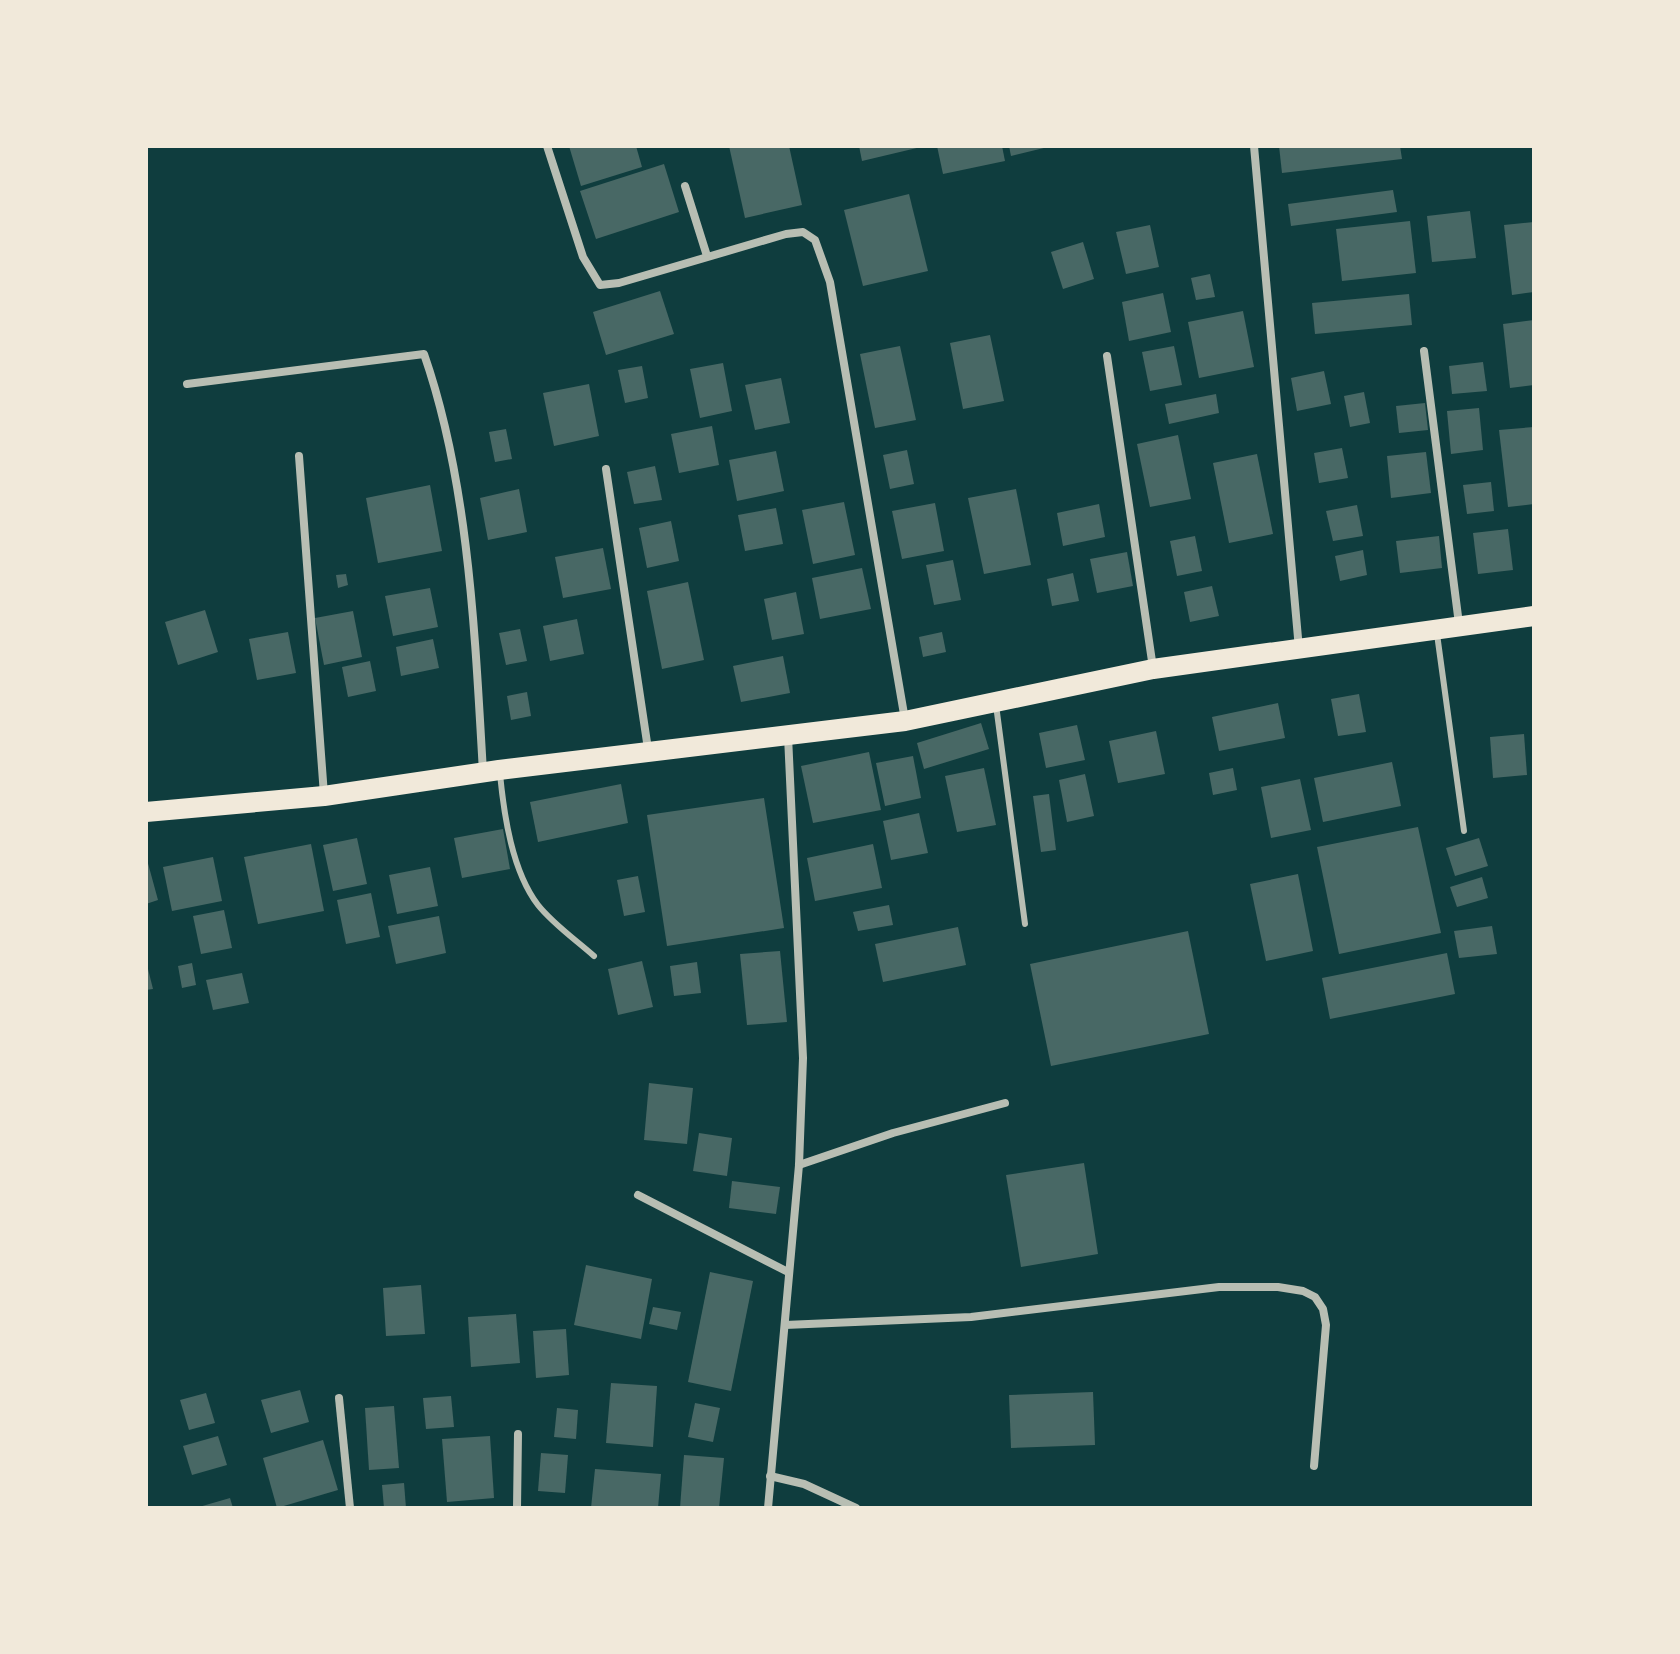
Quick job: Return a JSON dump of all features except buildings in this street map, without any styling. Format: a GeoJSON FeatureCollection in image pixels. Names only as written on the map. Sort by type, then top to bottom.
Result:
{"type":"FeatureCollection","features":[{"type":"Feature","properties":{"kind":"main road"},"geometry":{"type":"LineString","coordinates":[[146,812],[324,796],[491,772],[905,721],[1153,669],[1534,616]]}},
{"type":"Feature","properties":{"kind":"street"},"geometry":{"type":"LineString","coordinates":[[547,146],[583,257],[600,285],[619,283],[707,256],[803,232],[815,240],[830,282],[905,721]]}},
{"type":"Feature","properties":{"kind":"street"},"geometry":{"type":"LineString","coordinates":[[1254,146],[1299,650]]}},
{"type":"Feature","properties":{"kind":"street"},"geometry":{"type":"LineString","coordinates":[[685,186],[707,256]]}},
{"type":"Feature","properties":{"kind":"street"},"geometry":{"type":"LineString","coordinates":[[1424,351],[1459,627]]}},
{"type":"Feature","properties":{"kind":"street"},"geometry":{"type":"LineString","coordinates":[[187,384],[424,354],[443,409],[475,625],[491,772]]}},
{"type":"Feature","properties":{"kind":"street"},"geometry":{"type":"LineString","coordinates":[[1107,356],[1153,669]]}},
{"type":"Feature","properties":{"kind":"street"},"geometry":{"type":"LineString","coordinates":[[299,456],[324,796]]}},
{"type":"Feature","properties":{"kind":"street"},"geometry":{"type":"LineString","coordinates":[[606,469],[649,753]]}},
{"type":"Feature","properties":{"kind":"street"},"geometry":{"type":"LineString","coordinates":[[768,1508],[799,1165],[803,1058],[788,736]]}},
{"type":"Feature","properties":{"kind":"street"},"geometry":{"type":"LineString","coordinates":[[799,1165],[893,1133],[1005,1103]]}},
{"type":"Feature","properties":{"kind":"street"},"geometry":{"type":"LineString","coordinates":[[638,1195],[788,1272]]}},
{"type":"Feature","properties":{"kind":"street"},"geometry":{"type":"LineString","coordinates":[[785,1325],[971,1317],[1219,1287],[1278,1287],[1303,1291],[1315,1297],[1323,1309],[1326,1325],[1314,1466]]}},
{"type":"Feature","properties":{"kind":"street"},"geometry":{"type":"LineString","coordinates":[[339,1398],[350,1508]]}},
{"type":"Feature","properties":{"kind":"street"},"geometry":{"type":"LineString","coordinates":[[517,1508],[518,1434]]}},
{"type":"Feature","properties":{"kind":"street"},"geometry":{"type":"LineString","coordinates":[[770,1476],[804,1484],[856,1508]]}},
{"type":"Feature","properties":{"kind":"lane"},"geometry":{"type":"LineString","coordinates":[[1437,630],[1464,831]]}},
{"type":"Feature","properties":{"kind":"lane"},"geometry":{"type":"LineString","coordinates":[[996,702],[1025,924]]}},
{"type":"Feature","properties":{"kind":"lane"},"geometry":{"type":"LineString","coordinates":[[491,772],[511,837],[538,905],[594,956]]}}]}
